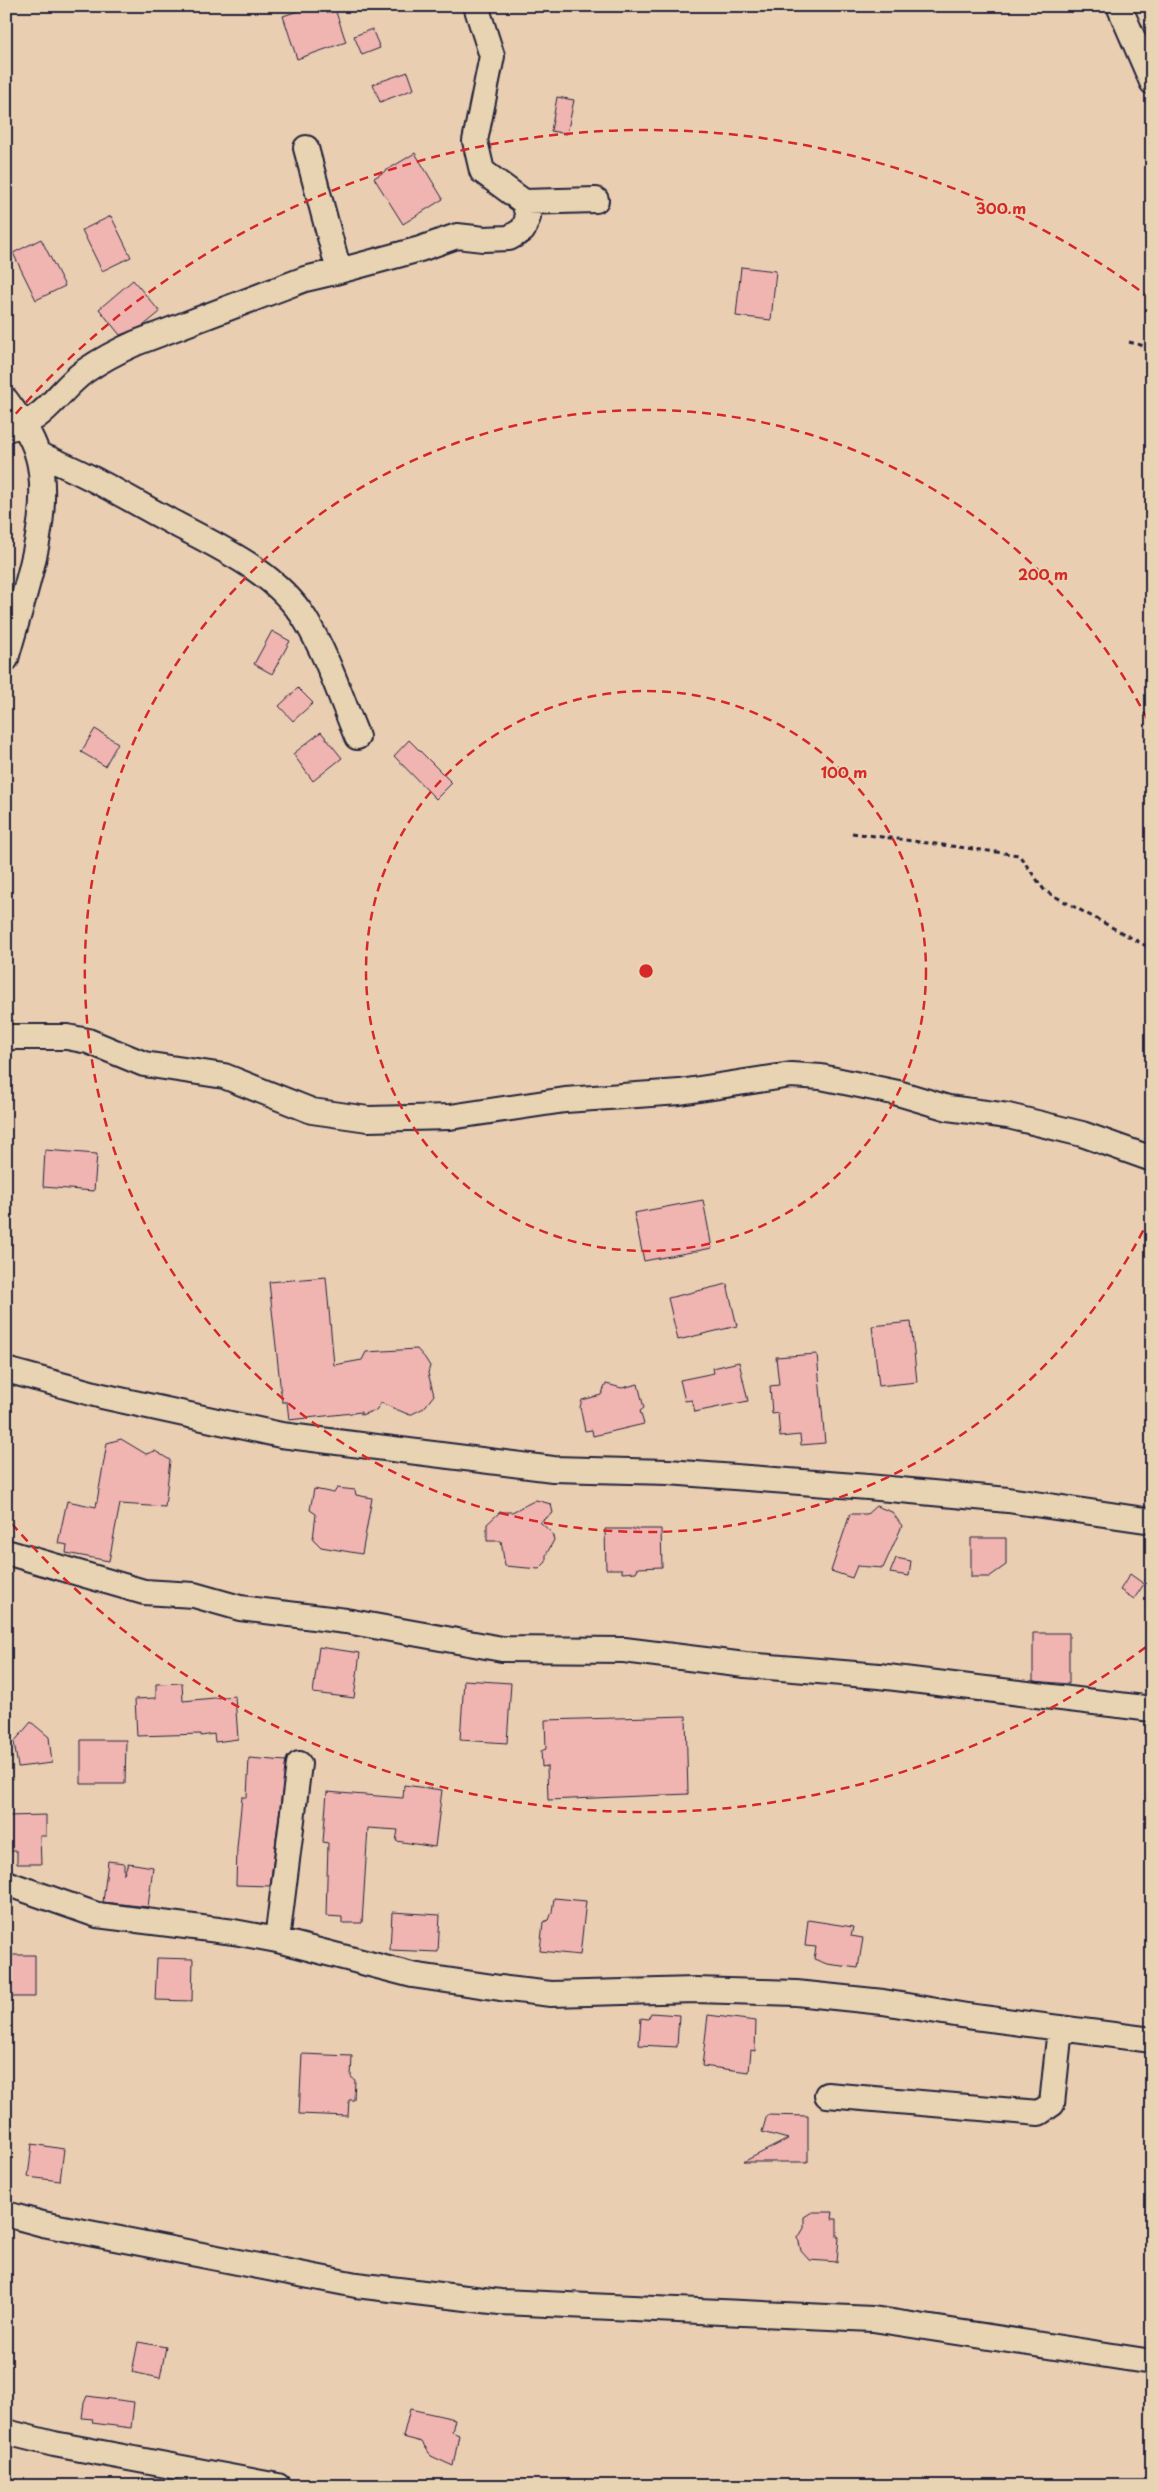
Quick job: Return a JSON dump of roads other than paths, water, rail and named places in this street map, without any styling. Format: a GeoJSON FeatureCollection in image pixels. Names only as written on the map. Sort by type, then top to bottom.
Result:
{"type":"FeatureCollection","features":[{"type":"Feature","properties":{"kind":"street"},"geometry":{"type":"LineString","coordinates":[[476,6],[492,56],[475,141],[482,172],[524,202],[596,200]]}},
{"type":"Feature","properties":{"kind":"street"},"geometry":{"type":"LineString","coordinates":[[1119,6],[1152,82]]}},
{"type":"Feature","properties":{"kind":"street"},"geometry":{"type":"LineString","coordinates":[[306,148],[339,272]]}},
{"type":"Feature","properties":{"kind":"street"},"geometry":{"type":"LineString","coordinates":[[15,428],[45,410],[85,371],[111,355],[305,280],[420,250],[458,236],[484,239],[509,238],[524,230],[528,217],[524,202]]}},
{"type":"Feature","properties":{"kind":"street"},"geometry":{"type":"LineString","coordinates":[[6,400],[15,428],[37,454],[76,469],[240,560],[269,580],[288,597],[304,619],[316,641],[357,737]]}},
{"type":"Feature","properties":{"kind":"street"},"geometry":{"type":"LineString","coordinates":[[6,659],[33,558],[38,527],[41,490],[37,454]]}},
{"type":"Feature","properties":{"kind":"street"},"geometry":{"type":"LineString","coordinates":[[6,1036],[67,1037],[88,1041],[144,1064],[224,1076],[312,1111],[368,1120],[450,1117],[565,1100],[680,1092],[790,1075],[820,1077],[898,1093],[948,1108],[1008,1116],[1082,1134],[1152,1159]]}},
{"type":"Feature","properties":{"kind":"street"},"geometry":{"type":"LineString","coordinates":[[6,1370],[102,1396],[281,1435],[553,1469],[677,1473],[1008,1500],[1152,1521]]}},
{"type":"Feature","properties":{"kind":"street"},"geometry":{"type":"LineString","coordinates":[[6,1552],[144,1592],[194,1594],[240,1608],[346,1621],[502,1648],[624,1650],[745,1665],[879,1676],[1152,1709]]}},
{"type":"Feature","properties":{"kind":"street"},"geometry":{"type":"LineString","coordinates":[[277,1940],[298,1764]]}},
{"type":"Feature","properties":{"kind":"street"},"geometry":{"type":"LineString","coordinates":[[6,1883],[96,1915],[234,1932],[277,1940],[412,1975],[551,1994],[696,1990],[796,1993],[883,2002],[1152,2040]]}},
{"type":"Feature","properties":{"kind":"street"},"geometry":{"type":"LineString","coordinates":[[827,2094],[1039,2113],[1052,2104],[1060,2028]]}},
{"type":"Feature","properties":{"kind":"street"},"geometry":{"type":"LineString","coordinates":[[6,2214],[43,2224],[356,2285],[500,2302],[873,2319],[1152,2362]]}},
{"type":"Feature","properties":{"kind":"street"},"geometry":{"type":"LineString","coordinates":[[6,2432],[54,2444],[278,2486]]}}]}
